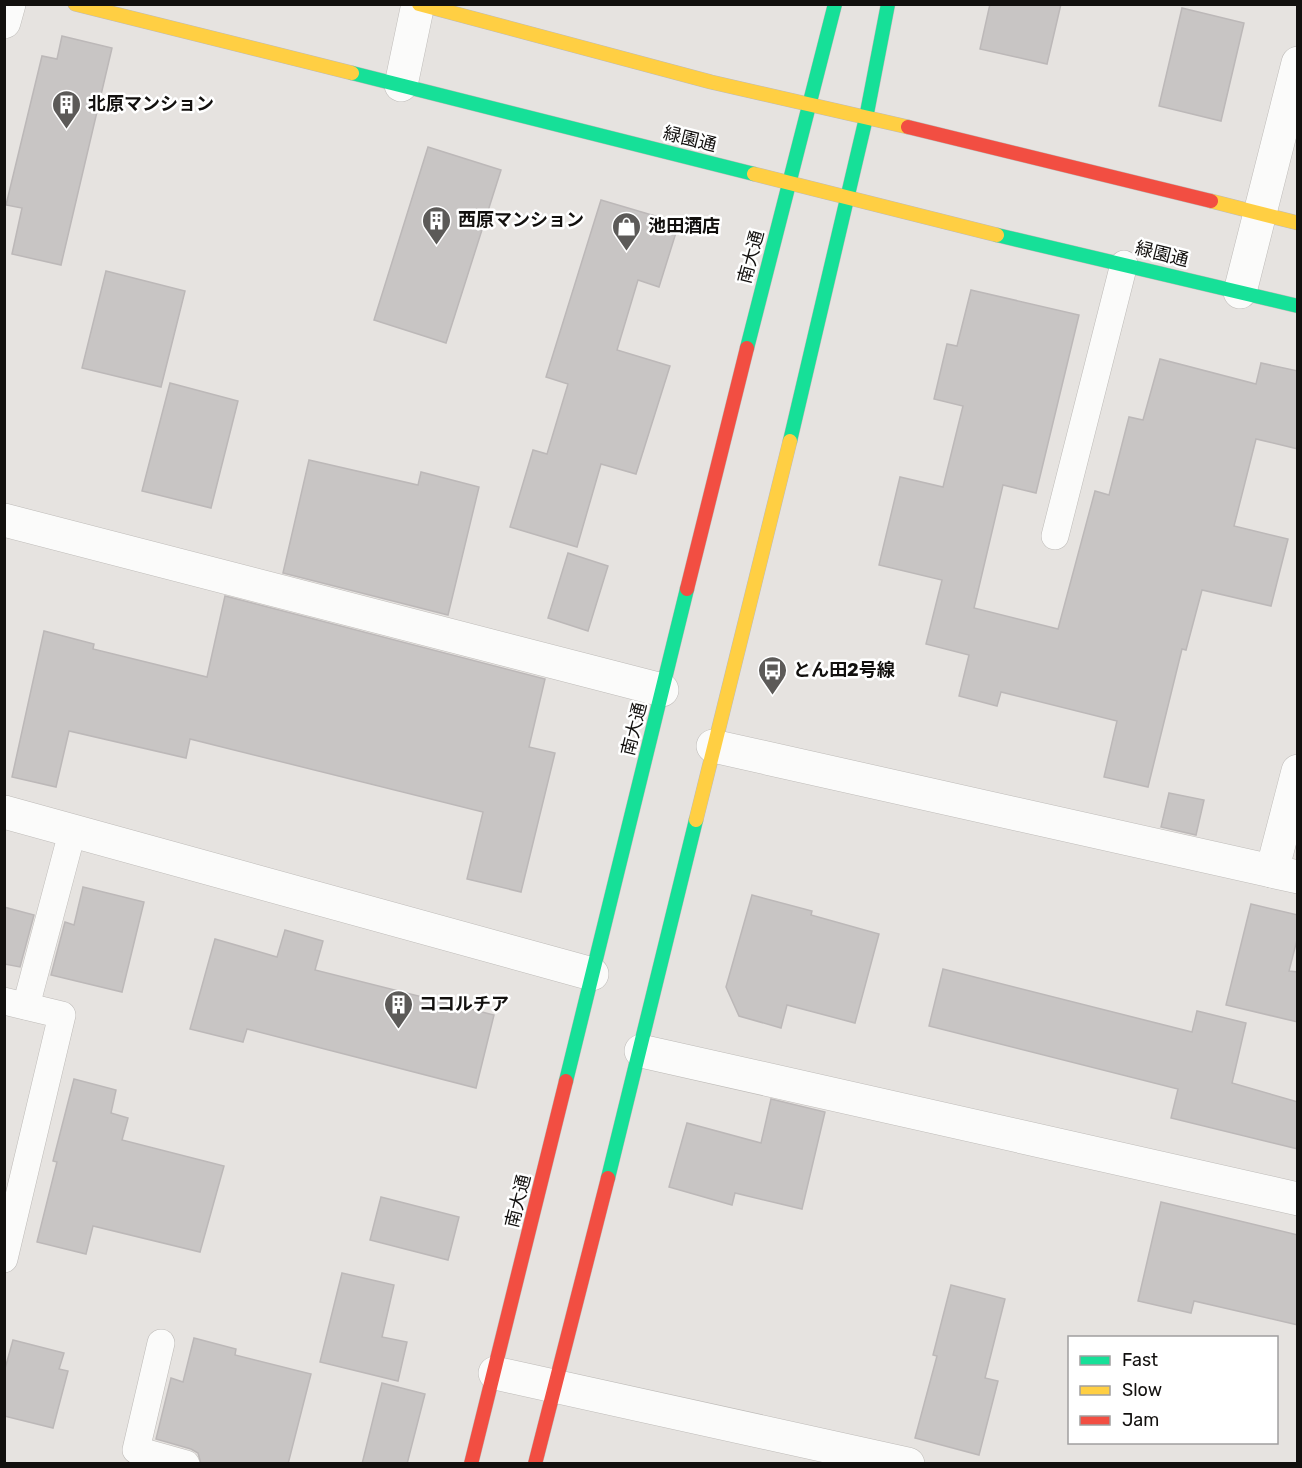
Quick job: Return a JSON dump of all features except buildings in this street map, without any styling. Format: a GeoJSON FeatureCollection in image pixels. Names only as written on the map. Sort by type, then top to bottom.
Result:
{"type":"FeatureCollection","features":[{"type":"Feature","properties":{"kind":"street"},"geometry":{"type":"LineString","coordinates":[[4,22],[9,4]]}},
{"type":"Feature","properties":{"kind":"street","name":"緑園通"},"geometry":{"type":"LineString","coordinates":[[75,4],[847,199],[1298,306]]}},
{"type":"Feature","properties":{"kind":"street"},"geometry":{"type":"LineString","coordinates":[[401,85],[418,4],[711,82],[811,103],[1298,223]]}},
{"type":"Feature","properties":{"kind":"street","name":"南大通"},"geometry":{"type":"LineString","coordinates":[[471,1464],[756,310],[811,103],[834,4]]}},
{"type":"Feature","properties":{"kind":"street"},"geometry":{"type":"LineString","coordinates":[[536,1464],[641,1051],[713,746],[818,328],[866,118],[888,4]]}},
{"type":"Feature","properties":{"kind":"street"},"geometry":{"type":"LineString","coordinates":[[1240,292],[1298,63]]}},
{"type":"Feature","properties":{"kind":"street"},"geometry":{"type":"LineString","coordinates":[[4,520],[662,690]]}},
{"type":"Feature","properties":{"kind":"street"},"geometry":{"type":"LineString","coordinates":[[713,746],[1285,874],[1298,771]]}},
{"type":"Feature","properties":{"kind":"street"},"geometry":{"type":"LineString","coordinates":[[4,812],[73,829],[592,974]]}},
{"type":"Feature","properties":{"kind":"street"},"geometry":{"type":"LineString","coordinates":[[641,1051],[1298,1199]]}},
{"type":"Feature","properties":{"kind":"street"},"geometry":{"type":"LineString","coordinates":[[495,1373],[908,1464]]}},
{"type":"Feature","properties":{"kind":"lane"},"geometry":{"type":"LineString","coordinates":[[1056,536],[1124,264]]}},
{"type":"Feature","properties":{"kind":"lane"},"geometry":{"type":"LineString","coordinates":[[4,1259],[62,1015],[15,1004],[73,829]]}},
{"type":"Feature","properties":{"kind":"lane"},"geometry":{"type":"LineString","coordinates":[[161,1343],[136,1450],[186,1464]]}},
{"type":"Feature","properties":{"kind":"traffic: fast"},"geometry":{"type":"LineString","coordinates":[[747,348],[835,4]]}},
{"type":"Feature","properties":{"kind":"traffic: fast"},"geometry":{"type":"LineString","coordinates":[[790,441],[866,118],[888,4]]}},
{"type":"Feature","properties":{"kind":"traffic: fast"},"geometry":{"type":"LineString","coordinates":[[352,73],[754,174]]}},
{"type":"Feature","properties":{"kind":"traffic: fast"},"geometry":{"type":"LineString","coordinates":[[997,235],[1298,306]]}},
{"type":"Feature","properties":{"kind":"traffic: fast"},"geometry":{"type":"LineString","coordinates":[[566,1081],[687,589]]}},
{"type":"Feature","properties":{"kind":"traffic: fast"},"geometry":{"type":"LineString","coordinates":[[608,1178],[696,820]]}},
{"type":"Feature","properties":{"kind":"traffic: slow"},"geometry":{"type":"LineString","coordinates":[[75,4],[352,73]]}},
{"type":"Feature","properties":{"kind":"traffic: slow"},"geometry":{"type":"LineString","coordinates":[[419,4],[711,82],[908,127]]}},
{"type":"Feature","properties":{"kind":"traffic: slow"},"geometry":{"type":"LineString","coordinates":[[754,174],[997,235]]}},
{"type":"Feature","properties":{"kind":"traffic: slow"},"geometry":{"type":"LineString","coordinates":[[1211,201],[1298,223]]}},
{"type":"Feature","properties":{"kind":"traffic: slow"},"geometry":{"type":"LineString","coordinates":[[696,820],[790,441]]}},
{"type":"Feature","properties":{"kind":"traffic: jam"},"geometry":{"type":"LineString","coordinates":[[908,127],[1211,201]]}},
{"type":"Feature","properties":{"kind":"traffic: jam"},"geometry":{"type":"LineString","coordinates":[[687,589],[747,348]]}},
{"type":"Feature","properties":{"kind":"traffic: jam"},"geometry":{"type":"LineString","coordinates":[[471,1464],[566,1081]]}},
{"type":"Feature","properties":{"kind":"traffic: jam"},"geometry":{"type":"LineString","coordinates":[[535,1464],[608,1178]]}},
{"type":"Feature","properties":{"kind":"place","name":"北原マンション"},"geometry":{"type":"Point","coordinates":[67,130]}},
{"type":"Feature","properties":{"kind":"place","name":"西原マンション"},"geometry":{"type":"Point","coordinates":[437,246]}},
{"type":"Feature","properties":{"kind":"place","name":"池田酒店"},"geometry":{"type":"Point","coordinates":[627,252]}},
{"type":"Feature","properties":{"kind":"place","name":"とん田2号線"},"geometry":{"type":"Point","coordinates":[772,696]}},
{"type":"Feature","properties":{"kind":"place","name":"ココルチア"},"geometry":{"type":"Point","coordinates":[398,1030]}}]}
